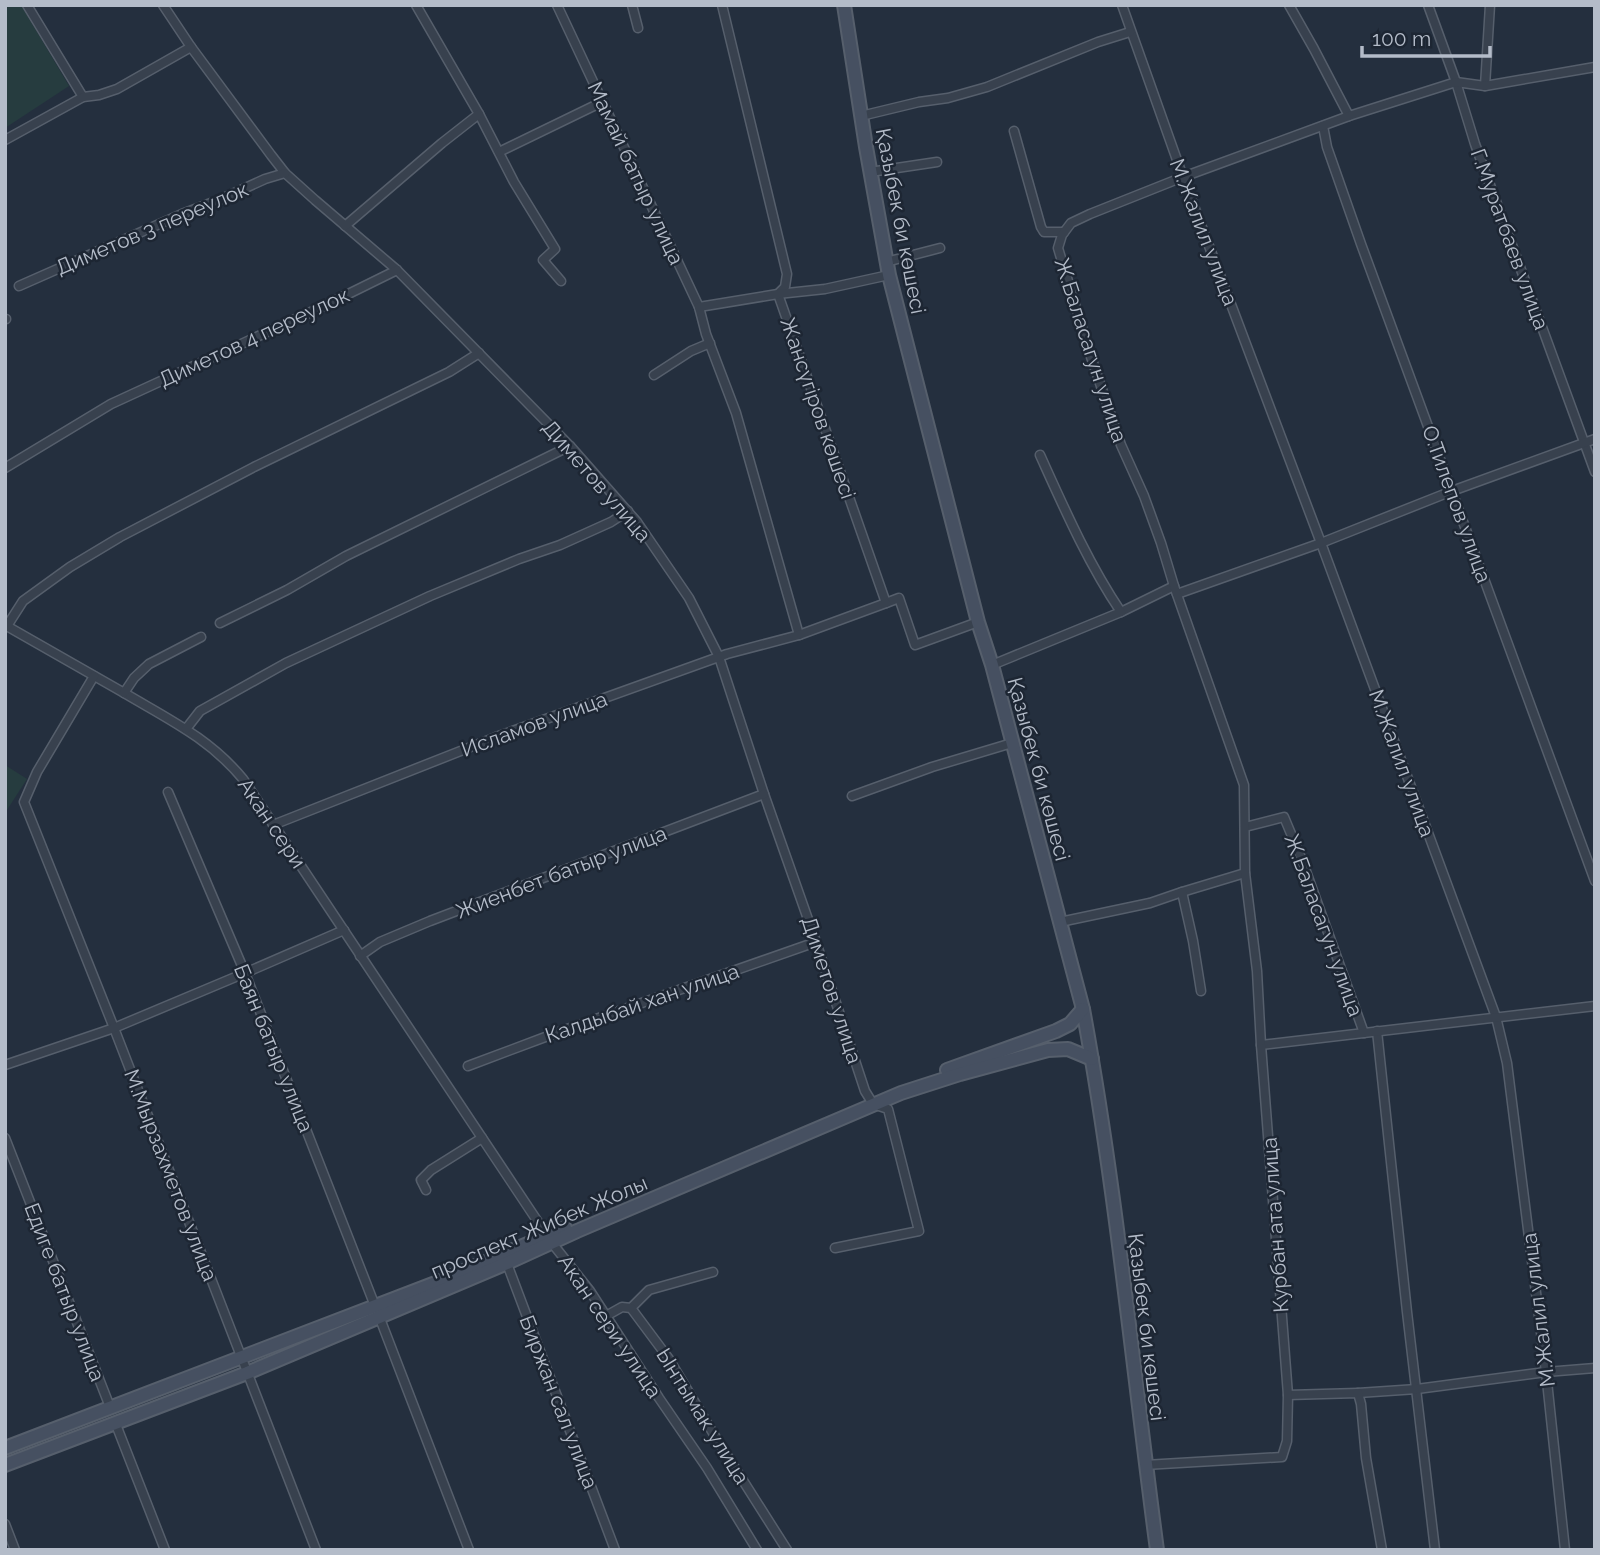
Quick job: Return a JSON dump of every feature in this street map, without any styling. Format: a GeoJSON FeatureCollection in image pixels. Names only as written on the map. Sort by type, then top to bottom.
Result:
{"type":"FeatureCollection","features":[{"type":"Feature","properties":{"kind":"street"},"geometry":{"type":"LineString","coordinates":[[27,5],[83,97]]}},
{"type":"Feature","properties":{"kind":"street","name":"Диметов улица"},"geometry":{"type":"LineString","coordinates":[[163,5],[285,173],[397,270],[570,446],[628,511],[689,598],[719,657],[871,1101]]}},
{"type":"Feature","properties":{"kind":"street"},"geometry":{"type":"LineString","coordinates":[[416,5],[479,114],[514,183],[555,248],[543,260],[562,281]]}},
{"type":"Feature","properties":{"kind":"street","name":"Мамай батыр улица"},"geometry":{"type":"LineString","coordinates":[[556,5],[699,307],[736,413],[799,635]]}},
{"type":"Feature","properties":{"kind":"street"},"geometry":{"type":"LineString","coordinates":[[632,5],[638,28]]}},
{"type":"Feature","properties":{"kind":"street","name":"Жансүгіров көшесі"},"geometry":{"type":"LineString","coordinates":[[722,5],[787,274],[785,287],[778,294],[886,603]]}},
{"type":"Feature","properties":{"kind":"street","name":"Қазыбек би көшесі"},"geometry":{"type":"LineString","coordinates":[[844,5],[889,275],[978,622],[992,665],[1083,1010],[1113,1207],[1157,1550]]}},
{"type":"Feature","properties":{"kind":"street","name":"М.Жалил улица"},"geometry":{"type":"LineString","coordinates":[[1122,5],[1183,177],[1496,1017],[1507,1063],[1546,1372],[1565,1550]]}},
{"type":"Feature","properties":{"kind":"street"},"geometry":{"type":"LineString","coordinates":[[1289,5],[1349,116]]}},
{"type":"Feature","properties":{"kind":"street","name":"Г.Муратбаев улица"},"geometry":{"type":"LineString","coordinates":[[1428,5],[1475,144],[1595,472]]}},
{"type":"Feature","properties":{"kind":"street"},"geometry":{"type":"LineString","coordinates":[[1485,86],[1490,5]]}},
{"type":"Feature","properties":{"kind":"street"},"geometry":{"type":"LineString","coordinates":[[861,116],[987,87],[1098,42],[1130,32]]}},
{"type":"Feature","properties":{"kind":"street"},"geometry":{"type":"LineString","coordinates":[[5,140],[83,97],[117,89],[191,47]]}},
{"type":"Feature","properties":{"kind":"street"},"geometry":{"type":"LineString","coordinates":[[1064,232],[1071,223],[1090,214],[1183,177],[1349,116],[1456,82],[1485,86],[1595,66]]}},
{"type":"Feature","properties":{"kind":"street"},"geometry":{"type":"LineString","coordinates":[[499,152],[602,102]]}},
{"type":"Feature","properties":{"kind":"street"},"geometry":{"type":"LineString","coordinates":[[345,226],[479,114]]}},
{"type":"Feature","properties":{"kind":"street","name":"О.Тилепов улица"},"geometry":{"type":"LineString","coordinates":[[1323,126],[1327,147],[1361,244],[1595,881]]}},
{"type":"Feature","properties":{"kind":"street","name":"Ж.Баласагун улица"},"geometry":{"type":"LineString","coordinates":[[1014,131],[1041,227],[1044,232],[1064,232],[1058,248],[1090,354],[1121,445],[1161,543],[1244,785],[1245,827],[1284,817],[1364,1033]]}},
{"type":"Feature","properties":{"kind":"street"},"geometry":{"type":"LineString","coordinates":[[870,172],[937,162]]}},
{"type":"Feature","properties":{"kind":"street","name":"Диметов 3 переулок"},"geometry":{"type":"LineString","coordinates":[[19,286],[182,214],[285,173]]}},
{"type":"Feature","properties":{"kind":"street"},"geometry":{"type":"LineString","coordinates":[[886,262],[940,248]]}},
{"type":"Feature","properties":{"kind":"street","name":"Диметов 4 переулок"},"geometry":{"type":"LineString","coordinates":[[5,468],[111,404],[397,270]]}},
{"type":"Feature","properties":{"kind":"street"},"geometry":{"type":"LineString","coordinates":[[699,307],[825,289],[889,275]]}},
{"type":"Feature","properties":{"kind":"street"},"geometry":{"type":"LineString","coordinates":[[654,375],[709,342]]}},
{"type":"Feature","properties":{"kind":"street"},"geometry":{"type":"LineString","coordinates":[[6,626],[23,601],[70,567],[120,537],[254,467],[439,377],[479,353]]}},
{"type":"Feature","properties":{"kind":"street"},"geometry":{"type":"LineString","coordinates":[[992,665],[1175,590],[1321,544],[1452,491],[1595,439]]}},
{"type":"Feature","properties":{"kind":"street"},"geometry":{"type":"LineString","coordinates":[[220,623],[287,590],[346,556],[570,446]]}},
{"type":"Feature","properties":{"kind":"street"},"geometry":{"type":"LineString","coordinates":[[1040,454],[1088,555],[1121,612]]}},
{"type":"Feature","properties":{"kind":"street"},"geometry":{"type":"LineString","coordinates":[[186,729],[200,711],[286,663],[430,596],[560,545],[611,522],[628,511]]}},
{"type":"Feature","properties":{"kind":"street"},"geometry":{"type":"LineString","coordinates":[[886,603],[899,598],[915,645],[978,622]]}},
{"type":"Feature","properties":{"kind":"street","name":"Исламов улица"},"geometry":{"type":"LineString","coordinates":[[273,825],[496,737],[719,657],[799,635],[886,603]]}},
{"type":"Feature","properties":{"kind":"street","name":"Акан сери"},"geometry":{"type":"LineString","coordinates":[[6,626],[186,729],[228,760],[344,930]]}},
{"type":"Feature","properties":{"kind":"street"},"geometry":{"type":"LineString","coordinates":[[124,693],[134,678],[149,664],[201,637]]}},
{"type":"Feature","properties":{"kind":"street","name":"М.Мырзахметов улица"},"geometry":{"type":"LineString","coordinates":[[94,676],[37,772],[23,802],[114,1028],[316,1550]]}},
{"type":"Feature","properties":{"kind":"street"},"geometry":{"type":"LineString","coordinates":[[852,796],[932,767],[1012,743]]}},
{"type":"Feature","properties":{"kind":"street","name":"Баян батыр улица"},"geometry":{"type":"LineString","coordinates":[[168,792],[245,973],[469,1550]]}},
{"type":"Feature","properties":{"kind":"street","name":"Жиенбет батыр улица"},"geometry":{"type":"LineString","coordinates":[[360,956],[380,942],[430,921],[764,794]]}},
{"type":"Feature","properties":{"kind":"street","name":"Курбан ата улица"},"geometry":{"type":"LineString","coordinates":[[1146,1465],[1282,1457],[1287,1441],[1288,1395],[1257,971],[1245,873],[1245,827]]}},
{"type":"Feature","properties":{"kind":"street"},"geometry":{"type":"LineString","coordinates":[[1060,922],[1150,903],[1245,873]]}},
{"type":"Feature","properties":{"kind":"street"},"geometry":{"type":"LineString","coordinates":[[1182,892],[1200,991]]}},
{"type":"Feature","properties":{"kind":"street"},"geometry":{"type":"LineString","coordinates":[[5,1065],[114,1028],[344,930]]}},
{"type":"Feature","properties":{"kind":"street","name":"Акан сери улица"},"geometry":{"type":"LineString","coordinates":[[344,930],[550,1239],[590,1291],[707,1468],[757,1550]]}},
{"type":"Feature","properties":{"kind":"street","name":"Калдыбай хан улица"},"geometry":{"type":"LineString","coordinates":[[468,1066],[817,942]]}},
{"type":"Feature","properties":{"kind":"street"},"geometry":{"type":"LineString","coordinates":[[1261,1045],[1595,1006]]}},
{"type":"Feature","properties":{"kind":"street","name":"проспект Жибек Жолы"},"geometry":{"type":"LineString","coordinates":[[5,1448],[241,1357],[377,1311],[506,1259],[871,1101],[1056,1031],[1070,1024],[1083,1010]]}},
{"type":"Feature","properties":{"kind":"street","name":"Ж.Баласагун улица"},"geometry":{"type":"LineString","coordinates":[[1377,1031],[1435,1550]]}},
{"type":"Feature","properties":{"kind":"street","name":"проспект Жибек Жолы"},"geometry":{"type":"LineString","coordinates":[[871,1101],[1048,1050],[1068,1049],[1092,1059]]}},
{"type":"Feature","properties":{"kind":"street"},"geometry":{"type":"LineString","coordinates":[[835,1248],[919,1231],[888,1108],[871,1101]]}},
{"type":"Feature","properties":{"kind":"street","name":"Едиге батыр улица"},"geometry":{"type":"LineString","coordinates":[[5,1138],[110,1408]]}},
{"type":"Feature","properties":{"kind":"street"},"geometry":{"type":"LineString","coordinates":[[426,1190],[421,1180],[431,1170],[482,1138]]}},
{"type":"Feature","properties":{"kind":"street","name":"Биржан сал улица"},"geometry":{"type":"LineString","coordinates":[[506,1259],[615,1550]]}},
{"type":"Feature","properties":{"kind":"street"},"geometry":{"type":"LineString","coordinates":[[606,1316],[621,1307],[631,1308],[649,1290],[713,1272]]}},
{"type":"Feature","properties":{"kind":"street","name":"Ынтымак улица"},"geometry":{"type":"LineString","coordinates":[[631,1308],[669,1359],[787,1550]]}},
{"type":"Feature","properties":{"kind":"street","name":"проспект Жибек Жолы"},"geometry":{"type":"LineString","coordinates":[[5,1465],[247,1373],[377,1311]]}},
{"type":"Feature","properties":{"kind":"street"},"geometry":{"type":"LineString","coordinates":[[1288,1395],[1417,1389],[1595,1368]]}},
{"type":"Feature","properties":{"kind":"street"},"geometry":{"type":"LineString","coordinates":[[1358,1393],[1382,1550]]}},
{"type":"Feature","properties":{"kind":"street"},"geometry":{"type":"LineString","coordinates":[[115,1422],[165,1550]]}},
{"type":"Feature","properties":{"kind":"street"},"geometry":{"type":"LineString","coordinates":[[5,1524],[15,1550]]}},
{"type":"Feature","properties":{"kind":"green space"},"geometry":{"type":"Polygon","coordinates":[[[5,5],[21,5],[69,86],[5,128],[5,5]]]}},
{"type":"Feature","properties":{"kind":"green space"},"geometry":{"type":"Polygon","coordinates":[[[5,765],[27,779],[5,813],[5,765]]]}}]}
